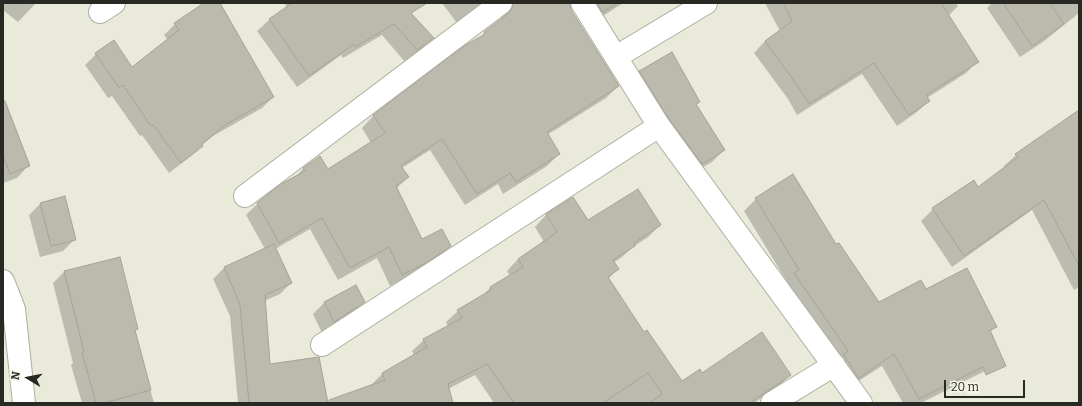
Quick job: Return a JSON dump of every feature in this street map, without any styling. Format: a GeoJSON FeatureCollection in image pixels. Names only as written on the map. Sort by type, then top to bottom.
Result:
{"type":"FeatureCollection","features":[{"type":"Feature","properties":{"kind":"street"},"geometry":{"type":"LineString","coordinates":[[245,196],[500,3]]}},
{"type":"Feature","properties":{"kind":"street"},"geometry":{"type":"LineString","coordinates":[[582,3],[659,126],[861,403]]}},
{"type":"Feature","properties":{"kind":"street"},"geometry":{"type":"LineString","coordinates":[[616,58],[706,3]]}},
{"type":"Feature","properties":{"kind":"street"},"geometry":{"type":"LineString","coordinates":[[322,346],[659,126]]}},
{"type":"Feature","properties":{"kind":"street"},"geometry":{"type":"LineString","coordinates":[[3,281],[14,309],[24,403]]}},
{"type":"Feature","properties":{"kind":"street"},"geometry":{"type":"LineString","coordinates":[[772,403],[834,365]]}},
{"type":"Feature","properties":{"kind":"building"},"geometry":{"type":"Polygon","coordinates":[[[204,3],[220,3],[274,97],[225,125],[202,144],[203,146],[181,163],[153,125],[151,126],[123,85],[119,88],[95,53],[114,40],[132,67],[179,30],[174,23],[204,3]]]}},
{"type":"Feature","properties":{"kind":"building"},"geometry":{"type":"Polygon","coordinates":[[[292,3],[427,3],[411,13],[434,38],[417,50],[394,24],[355,47],[354,44],[309,76],[269,19],[292,3]]]}},
{"type":"Feature","properties":{"kind":"building"},"geometry":{"type":"Polygon","coordinates":[[[513,3],[570,3],[571,10],[619,86],[547,132],[560,154],[516,182],[510,173],[477,194],[442,139],[401,166],[409,177],[396,186],[422,239],[442,229],[451,246],[426,263],[402,275],[389,247],[350,268],[322,218],[279,243],[257,203],[281,184],[305,171],[303,168],[320,156],[328,169],[385,133],[373,115],[464,46],[485,34],[484,32],[509,13],[513,3]]]}},
{"type":"Feature","properties":{"kind":"building"},"geometry":{"type":"Polygon","coordinates":[[[597,3],[618,3],[603,12],[597,3]]]}},
{"type":"Feature","properties":{"kind":"building"},"geometry":{"type":"Polygon","coordinates":[[[783,3],[941,3],[979,62],[926,95],[930,101],[909,115],[874,63],[809,104],[765,41],[792,21],[783,3]]]}},
{"type":"Feature","properties":{"kind":"building"},"geometry":{"type":"Polygon","coordinates":[[[1003,3],[1050,3],[1064,24],[1032,46],[1003,3]]]}},
{"type":"Feature","properties":{"kind":"building"},"geometry":{"type":"Polygon","coordinates":[[[672,52],[700,102],[696,104],[725,150],[702,164],[669,119],[639,71],[672,52]]]}},
{"type":"Feature","properties":{"kind":"building"},"geometry":{"type":"Polygon","coordinates":[[[3,101],[5,101],[30,166],[10,174],[3,156],[3,101]]]}},
{"type":"Feature","properties":{"kind":"building"},"geometry":{"type":"Polygon","coordinates":[[[1079,110],[1079,266],[1044,200],[964,256],[932,208],[974,180],[978,187],[1018,157],[1015,154],[1079,110]]]}},
{"type":"Feature","properties":{"kind":"building"},"geometry":{"type":"Polygon","coordinates":[[[793,174],[836,244],[839,243],[879,302],[921,280],[926,289],[967,268],[997,327],[990,330],[1006,366],[986,375],[983,367],[919,399],[894,354],[859,378],[843,354],[848,351],[794,273],[799,270],[755,198],[793,174]]]}},
{"type":"Feature","properties":{"kind":"building"},"geometry":{"type":"Polygon","coordinates":[[[638,189],[661,225],[634,243],[635,246],[613,260],[619,269],[608,277],[644,332],[647,330],[682,381],[700,369],[702,373],[762,332],[791,375],[750,403],[650,403],[662,394],[648,373],[603,403],[514,403],[487,364],[448,384],[453,403],[329,403],[329,400],[385,380],[382,373],[427,347],[423,339],[462,318],[457,310],[491,290],[490,287],[523,267],[518,259],[557,232],[546,214],[573,197],[588,220],[638,189]]]}},
{"type":"Feature","properties":{"kind":"building"},"geometry":{"type":"Polygon","coordinates":[[[65,196],[76,240],[51,246],[40,203],[65,196]]]}},
{"type":"Feature","properties":{"kind":"building"},"geometry":{"type":"Polygon","coordinates":[[[274,244],[292,283],[265,295],[270,364],[319,357],[328,403],[249,403],[240,305],[224,267],[274,244]]]}},
{"type":"Feature","properties":{"kind":"building"},"geometry":{"type":"Polygon","coordinates":[[[120,257],[138,329],[135,330],[151,390],[104,403],[96,403],[82,353],[84,352],[64,271],[120,257]]]}},
{"type":"Feature","properties":{"kind":"building"},"geometry":{"type":"Polygon","coordinates":[[[356,285],[365,302],[334,322],[324,302],[356,285]]]}}]}
